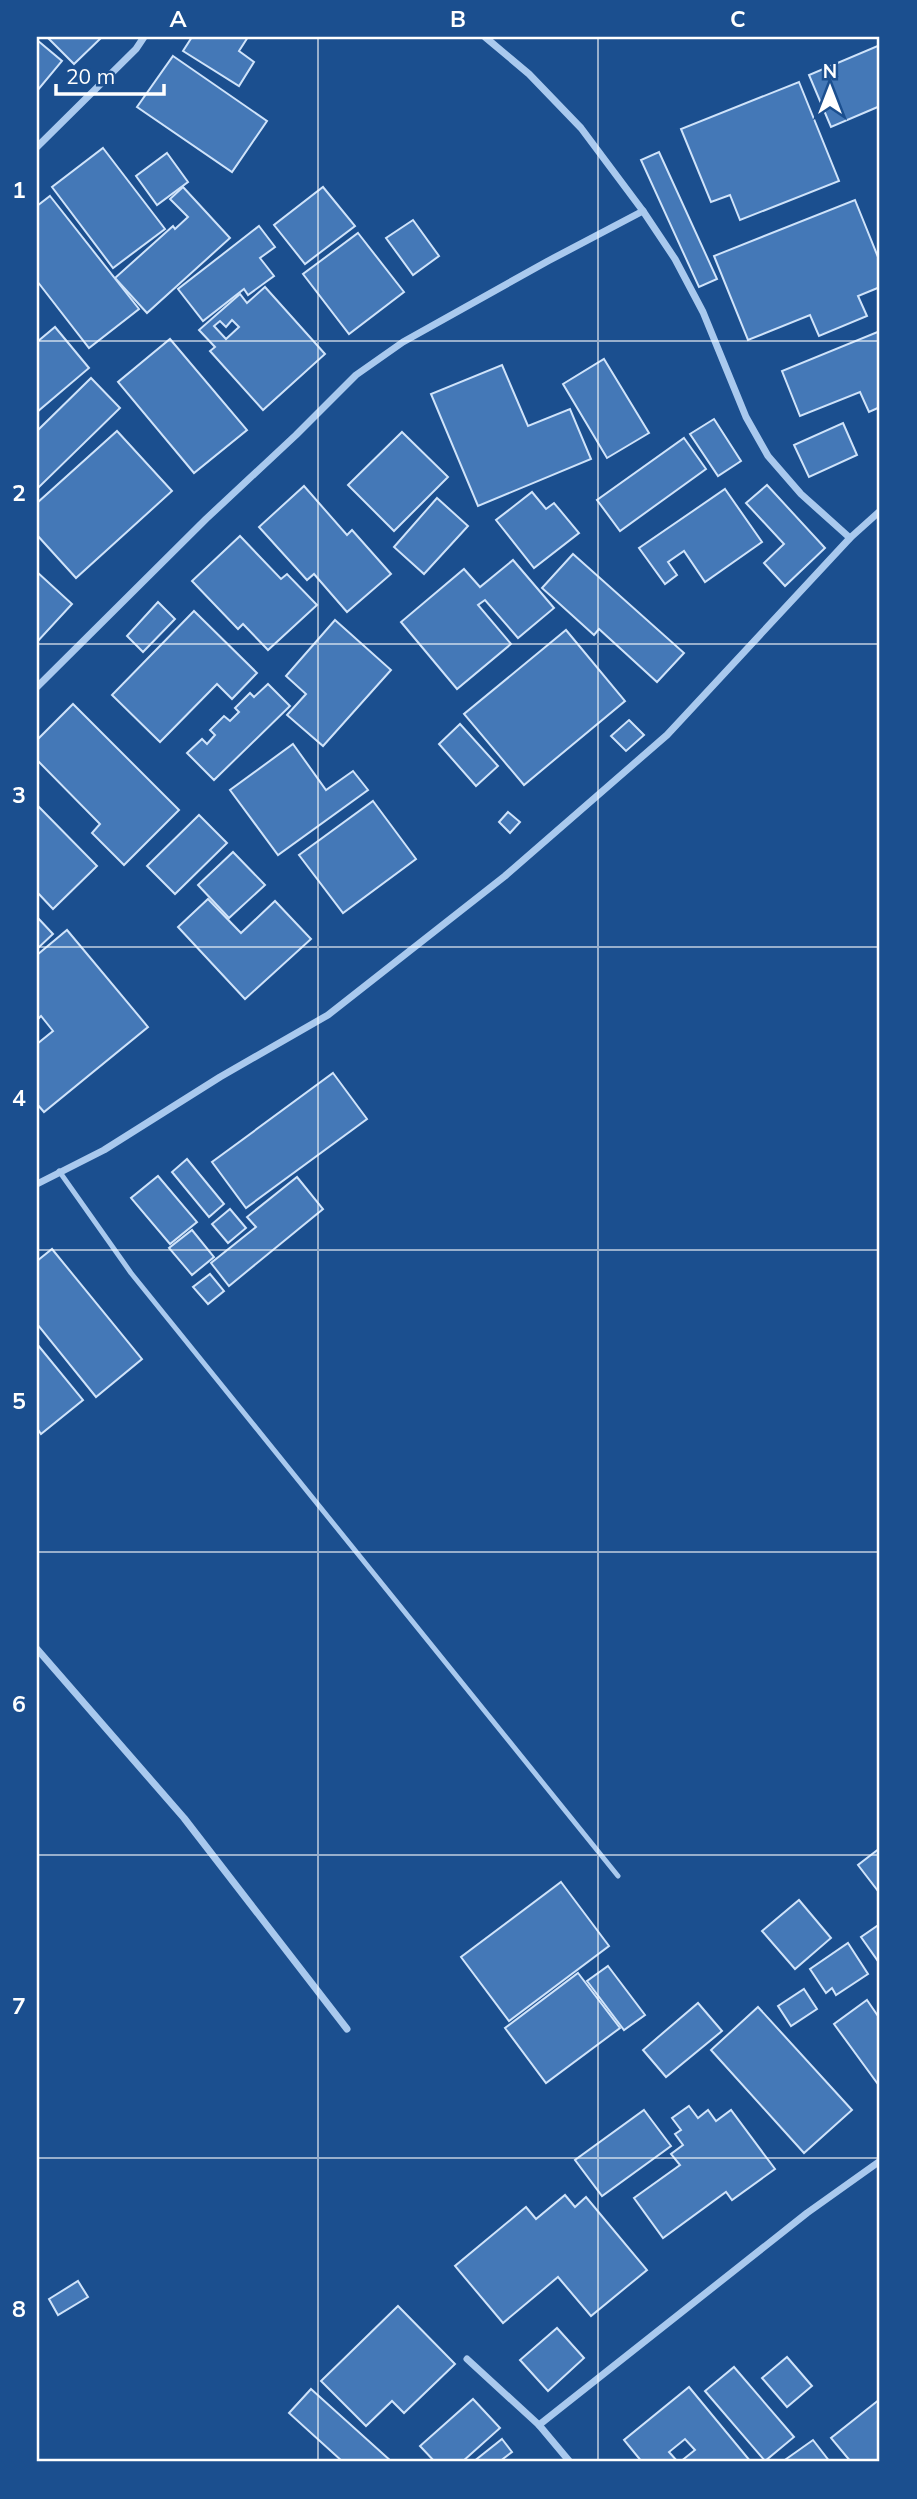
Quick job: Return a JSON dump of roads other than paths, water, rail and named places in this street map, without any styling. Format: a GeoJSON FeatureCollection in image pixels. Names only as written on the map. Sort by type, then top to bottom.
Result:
{"type":"FeatureCollection","features":[{"type":"Feature","properties":{"kind":"street"},"geometry":{"type":"LineString","coordinates":[[37,147],[136,49],[144,37]]}},
{"type":"Feature","properties":{"kind":"street"},"geometry":{"type":"LineString","coordinates":[[485,37],[528,74],[581,128],[643,211],[675,259],[703,312],[746,417],[768,456],[801,494],[850,538]]}},
{"type":"Feature","properties":{"kind":"street"},"geometry":{"type":"LineString","coordinates":[[37,687],[356,375],[402,342],[643,211]]}},
{"type":"Feature","properties":{"kind":"street"},"geometry":{"type":"LineString","coordinates":[[37,1184],[104,1150],[220,1077],[328,1015],[505,876],[667,735],[850,538],[880,511]]}},
{"type":"Feature","properties":{"kind":"street"},"geometry":{"type":"LineString","coordinates":[[37,1649],[184,1818],[347,2029]]}},
{"type":"Feature","properties":{"kind":"street"},"geometry":{"type":"LineString","coordinates":[[539,2425],[807,2213],[880,2161]]}},
{"type":"Feature","properties":{"kind":"street"},"geometry":{"type":"LineString","coordinates":[[467,2358],[539,2425],[570,2462]]}},
{"type":"Feature","properties":{"kind":"lane"},"geometry":{"type":"LineString","coordinates":[[60,1171],[131,1273],[618,1876]]}}]}
